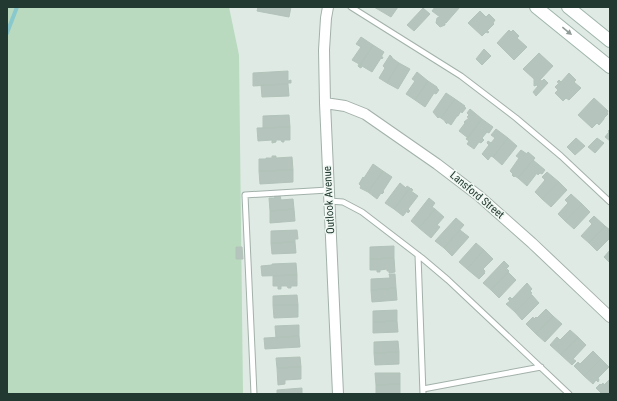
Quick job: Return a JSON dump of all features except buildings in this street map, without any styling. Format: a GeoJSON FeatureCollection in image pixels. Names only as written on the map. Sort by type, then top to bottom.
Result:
{"type":"FeatureCollection","features":[{"type":"Feature","properties":{"kind":"main road"},"geometry":{"type":"LineString","coordinates":[[536,7],[610,66]]}},
{"type":"Feature","properties":{"kind":"main road"},"geometry":{"type":"LineString","coordinates":[[568,7],[610,41]]}},
{"type":"Feature","properties":{"kind":"street","name":"Outlook Avenue"},"geometry":{"type":"LineString","coordinates":[[328,7],[324,50],[325,103],[338,394]]}},
{"type":"Feature","properties":{"kind":"street","name":"Lansford Street"},"geometry":{"type":"LineString","coordinates":[[325,103],[345,106],[365,114],[437,164],[479,196],[532,243],[610,317]]}},
{"type":"Feature","properties":{"kind":"lane"},"geometry":{"type":"LineString","coordinates":[[351,7],[461,76],[516,118],[561,156],[610,202]]}},
{"type":"Feature","properties":{"kind":"lane"},"geometry":{"type":"LineString","coordinates":[[254,394],[245,195],[328,190]]}},
{"type":"Feature","properties":{"kind":"lane"},"geometry":{"type":"LineString","coordinates":[[329,201],[343,202],[356,209],[418,255],[448,280],[569,394]]}},
{"type":"Feature","properties":{"kind":"lane"},"geometry":{"type":"LineString","coordinates":[[418,255],[423,392],[541,367]]}},
{"type":"Feature","properties":{"kind":"green space"},"geometry":{"type":"Polygon","coordinates":[[[7,7],[229,7],[239,55],[243,394],[7,394],[7,7]]]}},
{"type":"Feature","properties":{"kind":"waterway"},"geometry":{"type":"LineString","coordinates":[[7,33],[17,7]]}}]}
